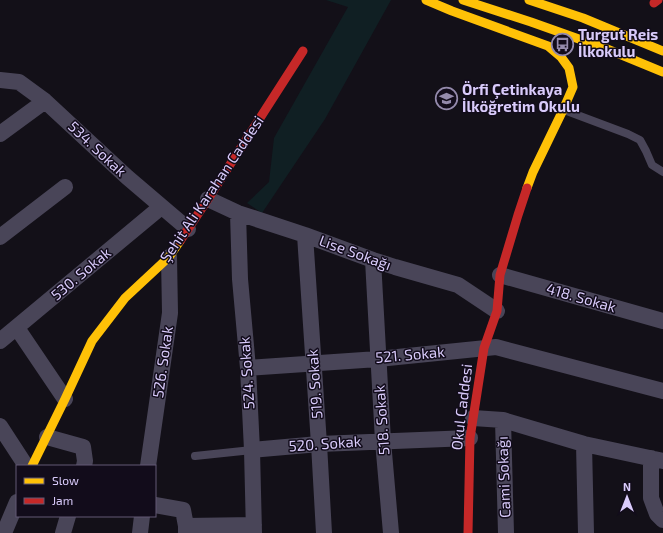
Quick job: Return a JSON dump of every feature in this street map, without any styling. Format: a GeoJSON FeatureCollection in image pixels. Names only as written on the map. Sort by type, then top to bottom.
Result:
{"type":"FeatureCollection","features":[{"type":"Feature","properties":{"kind":"main road","name":"Okul Caddesi"},"geometry":{"type":"LineString","coordinates":[[426,0],[548,46],[561,57],[569,68],[573,87],[534,172],[518,215],[500,275],[497,311],[484,348],[470,438],[468,533]]}},
{"type":"Feature","properties":{"kind":"main road"},"geometry":{"type":"LineString","coordinates":[[463,0],[607,49],[663,72]]}},
{"type":"Feature","properties":{"kind":"main road"},"geometry":{"type":"LineString","coordinates":[[528,0],[583,18],[663,51]]}},
{"type":"Feature","properties":{"kind":"main road","name":"Şehit Ali Karahan Caddesi"},"geometry":{"type":"LineString","coordinates":[[33,465],[66,399],[92,341],[125,298],[169,257],[303,51]]}},
{"type":"Feature","properties":{"kind":"street","name":"534. Sokak"},"geometry":{"type":"LineString","coordinates":[[0,80],[19,82],[45,101],[161,207],[188,229]]}},
{"type":"Feature","properties":{"kind":"street"},"geometry":{"type":"LineString","coordinates":[[0,134],[45,101]]}},
{"type":"Feature","properties":{"kind":"street"},"geometry":{"type":"LineString","coordinates":[[0,237],[65,187]]}},
{"type":"Feature","properties":{"kind":"street","name":"Lise Sokağı"},"geometry":{"type":"LineString","coordinates":[[208,199],[238,213],[305,235],[373,260],[458,285],[497,311]]}},
{"type":"Feature","properties":{"kind":"street","name":"530. Sokak"},"geometry":{"type":"LineString","coordinates":[[0,341],[161,207]]}},
{"type":"Feature","properties":{"kind":"street","name":"524. Sokak"},"geometry":{"type":"LineString","coordinates":[[238,213],[240,279],[248,368],[254,529]]}},
{"type":"Feature","properties":{"kind":"street","name":"519. Sokak"},"geometry":{"type":"LineString","coordinates":[[305,235],[324,533]]}},
{"type":"Feature","properties":{"kind":"street","name":"526. Sokak"},"geometry":{"type":"LineString","coordinates":[[148,465],[170,314],[169,257]]}},
{"type":"Feature","properties":{"kind":"street","name":"518. Sokak"},"geometry":{"type":"LineString","coordinates":[[373,260],[383,441],[391,533]]}},
{"type":"Feature","properties":{"kind":"street","name":"418. Sokak"},"geometry":{"type":"LineString","coordinates":[[500,275],[663,321]]}},
{"type":"Feature","properties":{"kind":"street"},"geometry":{"type":"LineString","coordinates":[[17,328],[66,399]]}},
{"type":"Feature","properties":{"kind":"street","name":"521. Sokak"},"geometry":{"type":"LineString","coordinates":[[248,368],[378,359],[496,348],[663,391]]}},
{"type":"Feature","properties":{"kind":"street"},"geometry":{"type":"LineString","coordinates":[[473,418],[502,420],[584,444],[657,460],[651,498],[657,514],[663,520]]}},
{"type":"Feature","properties":{"kind":"street","name":"Cami Sokağı"},"geometry":{"type":"LineString","coordinates":[[502,420],[506,533]]}},
{"type":"Feature","properties":{"kind":"street"},"geometry":{"type":"LineString","coordinates":[[0,426],[25,465]]}},
{"type":"Feature","properties":{"kind":"street"},"geometry":{"type":"LineString","coordinates":[[47,437],[83,447],[84,465]]}},
{"type":"Feature","properties":{"kind":"street","name":"520. Sokak"},"geometry":{"type":"LineString","coordinates":[[252,450],[319,444],[470,438]]}},
{"type":"Feature","properties":{"kind":"street"},"geometry":{"type":"LineString","coordinates":[[584,444],[586,533]]}},
{"type":"Feature","properties":{"kind":"street"},"geometry":{"type":"LineString","coordinates":[[4,533],[16,504]]}},
{"type":"Feature","properties":{"kind":"street"},"geometry":{"type":"LineString","coordinates":[[156,505],[183,510],[186,529],[254,529]]}},
{"type":"Feature","properties":{"kind":"street"},"geometry":{"type":"LineString","coordinates":[[63,533],[68,517]]}},
{"type":"Feature","properties":{"kind":"street"},"geometry":{"type":"LineString","coordinates":[[140,533],[142,517]]}},
{"type":"Feature","properties":{"kind":"lane"},"geometry":{"type":"LineString","coordinates":[[563,110],[628,134],[640,140],[652,165],[663,172]]}},
{"type":"Feature","properties":{"kind":"lane"},"geometry":{"type":"LineString","coordinates":[[195,456],[252,450]]}},
{"type":"Feature","properties":{"kind":"shaded area"},"geometry":{"type":"Polygon","coordinates":[[[326,0],[391,0],[325,119],[262,213],[247,203],[269,182],[274,138],[348,7],[326,0]]]}},
{"type":"Feature","properties":{"kind":"traffic: slow"},"geometry":{"type":"LineString","coordinates":[[426,0],[548,46],[561,57],[569,68],[573,87],[527,188]]}},
{"type":"Feature","properties":{"kind":"traffic: slow"},"geometry":{"type":"LineString","coordinates":[[463,0],[607,49],[663,72]]}},
{"type":"Feature","properties":{"kind":"traffic: slow"},"geometry":{"type":"LineString","coordinates":[[529,0],[583,18],[663,51]]}},
{"type":"Feature","properties":{"kind":"traffic: slow"},"geometry":{"type":"LineString","coordinates":[[32,465],[92,341],[125,298],[169,257],[180,241]]}},
{"type":"Feature","properties":{"kind":"traffic: jam"},"geometry":{"type":"LineString","coordinates":[[654,3],[658,0]]}},
{"type":"Feature","properties":{"kind":"traffic: jam"},"geometry":{"type":"LineString","coordinates":[[180,241],[303,51]]}},
{"type":"Feature","properties":{"kind":"traffic: jam"},"geometry":{"type":"LineString","coordinates":[[468,533],[470,438],[484,348],[497,311],[500,275],[527,188]]}},
{"type":"Feature","properties":{"kind":"place","name":"Turgut Reis İlkokulu"},"geometry":{"type":"Point","coordinates":[562,44]}},
{"type":"Feature","properties":{"kind":"place","name":"Örfi Çetinkaya İlköğretim Okulu"},"geometry":{"type":"Point","coordinates":[447,99]}}]}
